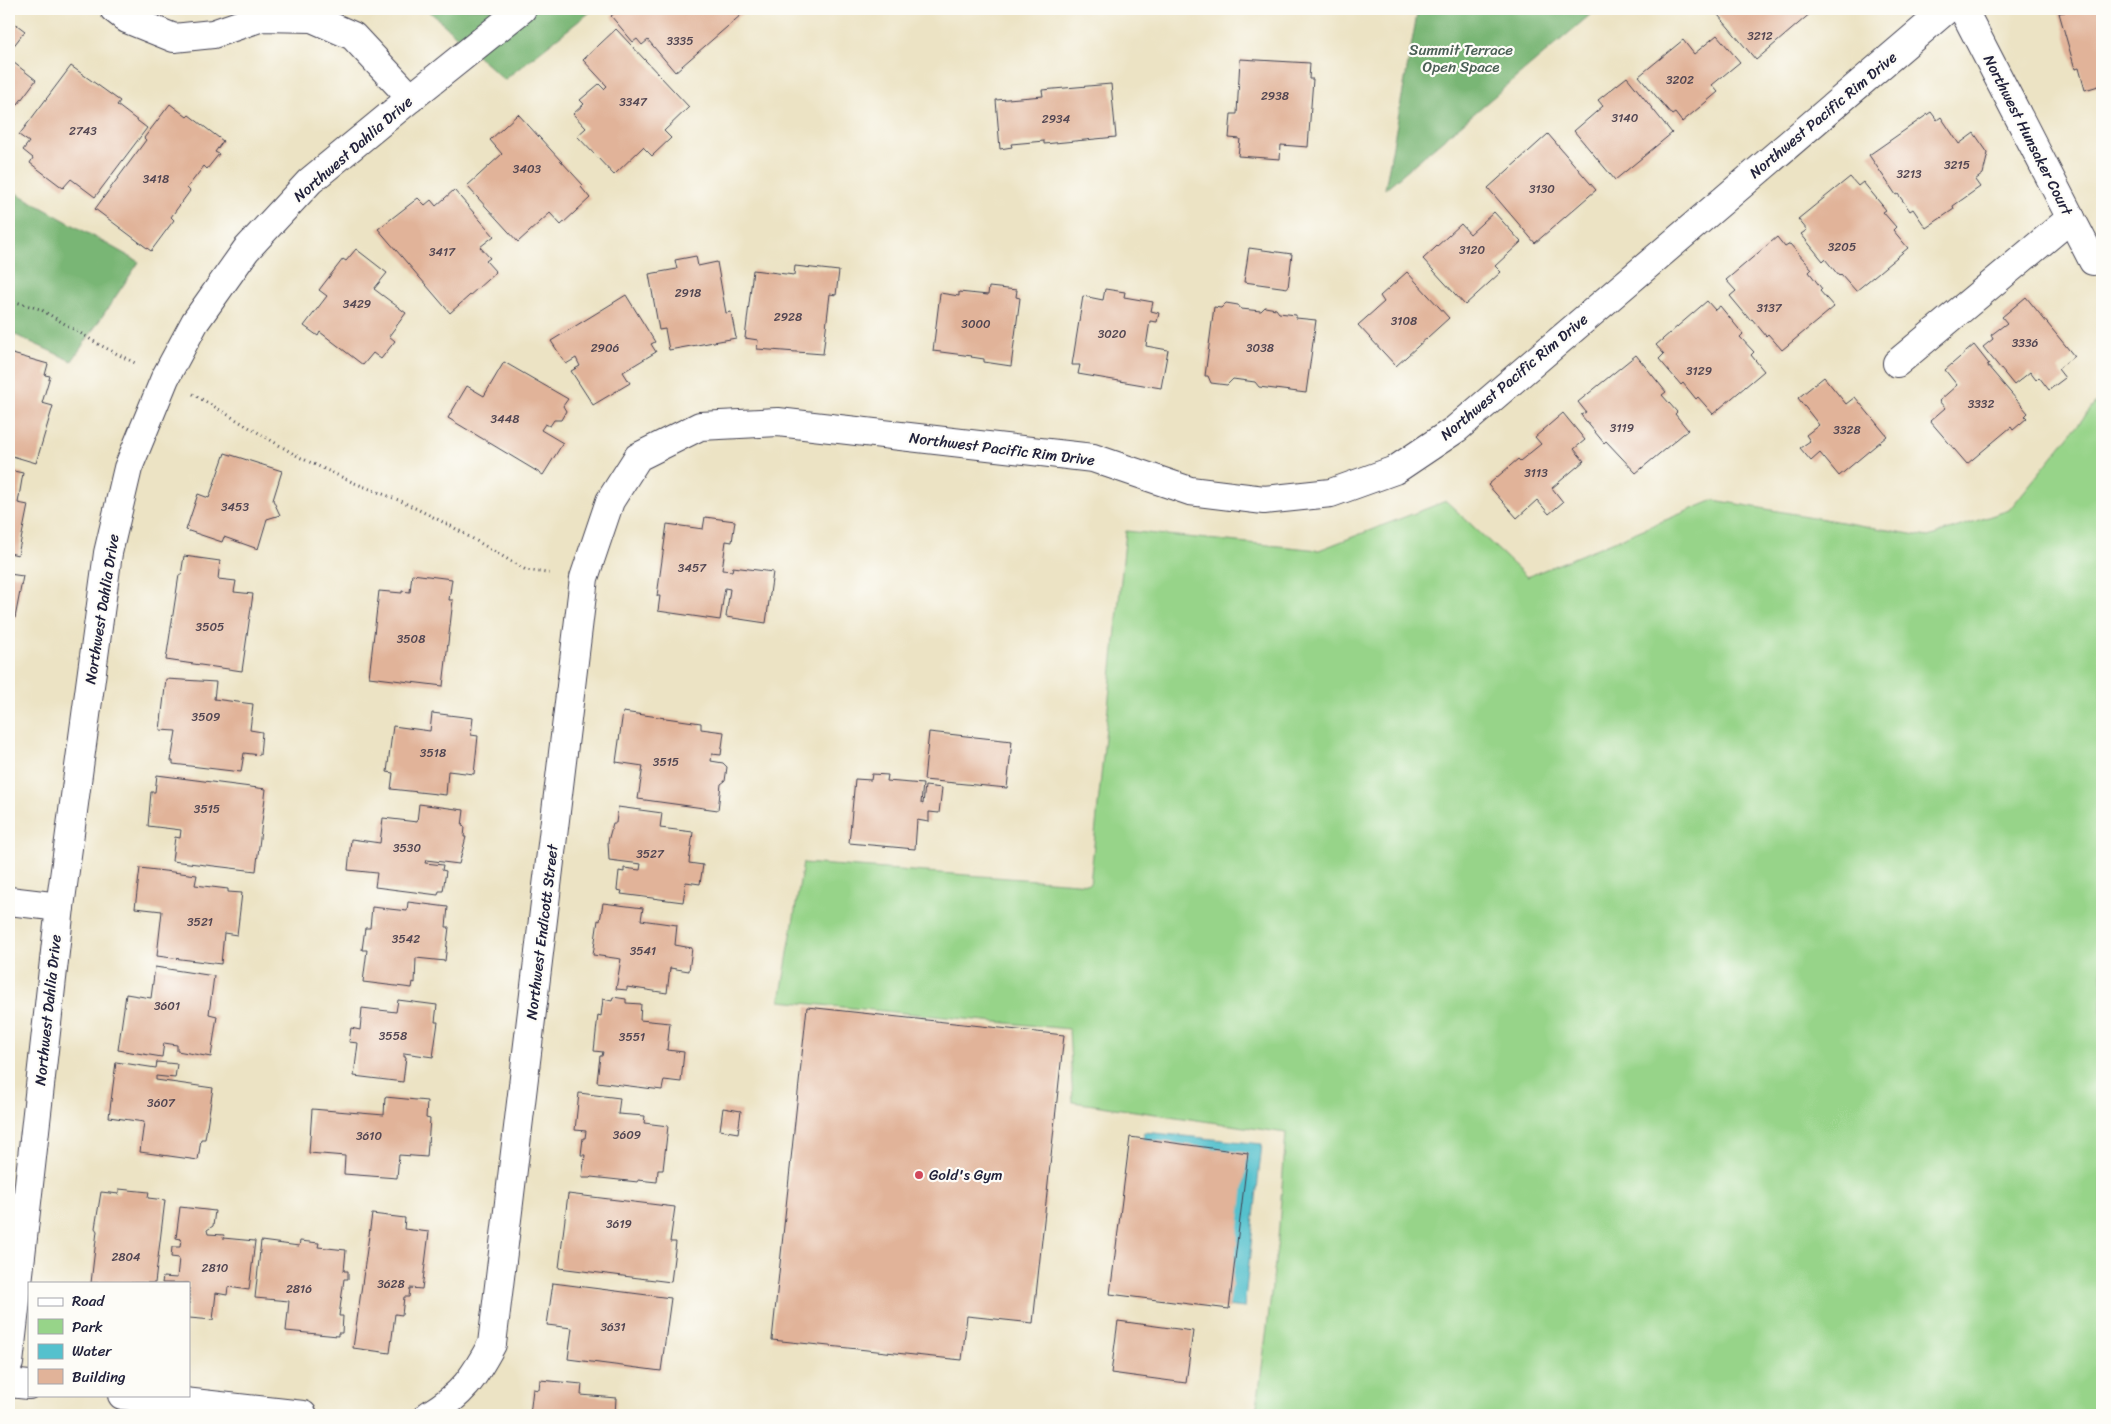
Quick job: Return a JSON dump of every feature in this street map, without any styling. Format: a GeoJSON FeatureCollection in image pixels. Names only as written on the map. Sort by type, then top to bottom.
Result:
{"type":"FeatureCollection","features":[{"type":"Feature","properties":{"kind":"street"},"geometry":{"type":"LineString","coordinates":[[114,9],[127,19],[174,38],[213,34],[262,16],[312,18],[353,36],[410,98]]}},
{"type":"Feature","properties":{"kind":"street","name":"Northwest Dahlia Drive"},"geometry":{"type":"LineString","coordinates":[[9,1363],[60,907],[108,553],[128,468],[164,378],[195,322],[246,250],[310,181],[522,9]]}},
{"type":"Feature","properties":{"kind":"street","name":"Northwest Pacific Rim Drive"},"geometry":{"type":"LineString","coordinates":[[638,457],[700,426],[778,422],[1093,458],[1190,491],[1264,500],[1331,494],[1395,470],[1456,428],[1947,9]]}},
{"type":"Feature","properties":{"kind":"street","name":"Northwest Hunsaker Court"},"geometry":{"type":"LineString","coordinates":[[1963,9],[2093,261]]}},
{"type":"Feature","properties":{"kind":"street"},"geometry":{"type":"LineString","coordinates":[[1897,363],[2071,218]]}},
{"type":"Feature","properties":{"kind":"street","name":"Northwest Endicott Street"},"geometry":{"type":"LineString","coordinates":[[438,1409],[474,1378],[492,1344],[584,578],[610,501],[638,457]]}},
{"type":"Feature","properties":{"kind":"street"},"geometry":{"type":"LineString","coordinates":[[9,901],[60,907]]}},
{"type":"Feature","properties":{"kind":"street"},"geometry":{"type":"LineString","coordinates":[[9,1383],[28,1385]]}},
{"type":"Feature","properties":{"kind":"street"},"geometry":{"type":"LineString","coordinates":[[131,1396],[303,1415]]}},
{"type":"Feature","properties":{"kind":"path"},"geometry":{"type":"LineString","coordinates":[[9,300],[40,309],[100,345],[233,416],[299,457],[352,482],[401,501],[451,526],[526,570],[584,578]]}},
{"type":"Feature","properties":{"kind":"green space"},"geometry":{"type":"Polygon","coordinates":[[[427,9],[594,9],[504,80],[427,9]]]}},
{"type":"Feature","properties":{"kind":"green space","name":"Summit Terrace Open Space"},"geometry":{"type":"Polygon","coordinates":[[[1418,9],[1597,9],[1385,189],[1418,9]]]}},
{"type":"Feature","properties":{"kind":"green space"},"geometry":{"type":"Polygon","coordinates":[[[9,189],[139,262],[72,361],[9,332],[9,189]]]}},
{"type":"Feature","properties":{"kind":"green space"},"geometry":{"type":"Polygon","coordinates":[[[2102,395],[2102,1415],[1256,1415],[1278,1239],[1286,1133],[1073,1102],[1069,1029],[780,1001],[803,863],[1090,884],[1126,531],[1319,550],[1446,501],[1527,577],[1714,500],[1928,537],[2009,510],[2102,395]]]}},
{"type":"Feature","properties":{"kind":"water"},"geometry":{"type":"Polygon","coordinates":[[[1144,1132],[1262,1144],[1244,1308],[1127,1295],[1144,1132]]]}},
{"type":"Feature","properties":{"kind":"building"},"geometry":{"type":"Polygon","coordinates":[[[620,9],[734,9],[742,14],[675,72],[648,40],[642,45],[637,39],[633,42],[611,16],[620,9]]]}},
{"type":"Feature","properties":{"kind":"building"},"geometry":{"type":"Polygon","coordinates":[[[1713,9],[1810,9],[1812,12],[1756,60],[1713,9]]]}},
{"type":"Feature","properties":{"kind":"building"},"geometry":{"type":"Polygon","coordinates":[[[2064,9],[2101,9],[2102,85],[2085,90],[2079,68],[2075,69],[2059,13],[2065,12],[2064,9]]]}},
{"type":"Feature","properties":{"kind":"building"},"geometry":{"type":"Polygon","coordinates":[[[9,19],[25,31],[9,52],[9,19]]]}},
{"type":"Feature","properties":{"kind":"building"},"geometry":{"type":"Polygon","coordinates":[[[616,29],[689,107],[664,131],[671,138],[652,156],[643,147],[614,175],[577,136],[586,128],[573,114],[584,104],[580,100],[599,84],[604,89],[607,86],[583,60],[616,29]]]}},
{"type":"Feature","properties":{"kind":"building"},"geometry":{"type":"Polygon","coordinates":[[[1717,35],[1740,62],[1712,85],[1718,92],[1682,122],[1675,113],[1672,115],[1639,76],[1683,40],[1694,54],[1717,35]]]}},
{"type":"Feature","properties":{"kind":"building"},"geometry":{"type":"Polygon","coordinates":[[[9,59],[36,80],[9,116],[9,59]]]}},
{"type":"Feature","properties":{"kind":"building"},"geometry":{"type":"Polygon","coordinates":[[[1240,59],[1310,63],[1309,79],[1313,79],[1308,147],[1281,145],[1280,159],[1238,156],[1240,139],[1229,138],[1231,114],[1237,114],[1240,59]]]}},
{"type":"Feature","properties":{"kind":"building"},"geometry":{"type":"Polygon","coordinates":[[[71,66],[120,101],[117,105],[147,128],[95,197],[71,179],[63,188],[30,163],[33,158],[23,150],[29,142],[19,135],[71,66]]]}},
{"type":"Feature","properties":{"kind":"building"},"geometry":{"type":"Polygon","coordinates":[[[1627,77],[1672,133],[1615,180],[1574,131],[1603,106],[1598,100],[1627,77]]]}},
{"type":"Feature","properties":{"kind":"building"},"geometry":{"type":"Polygon","coordinates":[[[1111,84],[1116,137],[1044,144],[1044,141],[1011,144],[1012,147],[1000,149],[996,100],[1043,96],[1042,90],[1111,84]]]}},
{"type":"Feature","properties":{"kind":"building"},"geometry":{"type":"Polygon","coordinates":[[[170,104],[187,117],[189,115],[223,141],[215,152],[219,154],[207,169],[204,166],[187,188],[190,191],[171,217],[174,220],[151,251],[95,209],[170,104]]]}},
{"type":"Feature","properties":{"kind":"building"},"geometry":{"type":"Polygon","coordinates":[[[1931,112],[1937,120],[1941,117],[1959,144],[1974,133],[1988,153],[1983,174],[1975,180],[1980,187],[1953,206],[1954,209],[1926,228],[1913,209],[1910,211],[1898,194],[1896,195],[1869,155],[1931,112]]]}},
{"type":"Feature","properties":{"kind":"building"},"geometry":{"type":"Polygon","coordinates":[[[518,114],[583,185],[581,187],[590,198],[561,225],[550,213],[518,242],[467,186],[502,154],[490,140],[518,114]]]}},
{"type":"Feature","properties":{"kind":"building"},"geometry":{"type":"Polygon","coordinates":[[[1548,134],[1596,190],[1535,243],[1488,188],[1548,134]]]}},
{"type":"Feature","properties":{"kind":"building"},"geometry":{"type":"Polygon","coordinates":[[[1850,177],[1858,186],[1863,182],[1886,210],[1883,212],[1896,227],[1893,230],[1908,248],[1856,291],[1841,274],[1839,276],[1825,259],[1823,261],[1801,234],[1807,230],[1798,219],[1850,177]]]}},
{"type":"Feature","properties":{"kind":"building"},"geometry":{"type":"Polygon","coordinates":[[[454,190],[494,236],[480,247],[490,258],[486,261],[496,272],[450,313],[378,229],[418,198],[425,205],[431,200],[436,206],[454,190]]]}},
{"type":"Feature","properties":{"kind":"building"},"geometry":{"type":"Polygon","coordinates":[[[1494,212],[1521,242],[1495,266],[1501,272],[1465,305],[1423,259],[1461,224],[1470,234],[1494,212]]]}},
{"type":"Feature","properties":{"kind":"building"},"geometry":{"type":"Polygon","coordinates":[[[1777,237],[1785,247],[1790,244],[1812,269],[1809,272],[1822,289],[1820,291],[1834,307],[1782,350],[1768,334],[1766,336],[1752,319],[1750,320],[1730,296],[1736,291],[1726,280],[1777,237]]]}},
{"type":"Feature","properties":{"kind":"building"},"geometry":{"type":"Polygon","coordinates":[[[1249,248],[1292,254],[1288,288],[1244,282],[1249,248]]]}},
{"type":"Feature","properties":{"kind":"building"},"geometry":{"type":"Polygon","coordinates":[[[356,249],[387,273],[374,289],[406,313],[389,336],[395,341],[381,359],[373,353],[363,365],[320,332],[318,336],[304,326],[327,296],[319,290],[343,259],[346,261],[356,249]]]}},
{"type":"Feature","properties":{"kind":"building"},"geometry":{"type":"Polygon","coordinates":[[[696,256],[698,266],[717,262],[726,313],[731,312],[736,338],[669,350],[665,329],[659,330],[649,274],[677,269],[675,260],[696,256]]]}},
{"type":"Feature","properties":{"kind":"building"},"geometry":{"type":"Polygon","coordinates":[[[795,266],[839,271],[836,295],[830,294],[823,354],[757,349],[758,340],[745,338],[753,270],[794,275],[795,266]]]}},
{"type":"Feature","properties":{"kind":"building"},"geometry":{"type":"Polygon","coordinates":[[[1407,272],[1449,318],[1396,366],[1358,325],[1384,302],[1380,296],[1407,272]]]}},
{"type":"Feature","properties":{"kind":"building"},"geometry":{"type":"Polygon","coordinates":[[[989,287],[1017,290],[1016,297],[1020,298],[1011,366],[984,362],[984,359],[972,356],[933,351],[940,293],[959,296],[959,292],[988,295],[989,287]]]}},
{"type":"Feature","properties":{"kind":"building"},"geometry":{"type":"Polygon","coordinates":[[[1105,289],[1125,292],[1124,297],[1153,302],[1151,311],[1159,313],[1157,322],[1150,321],[1146,346],[1168,350],[1161,388],[1078,374],[1080,365],[1072,365],[1083,296],[1103,300],[1105,289]]]}},
{"type":"Feature","properties":{"kind":"building"},"geometry":{"type":"Polygon","coordinates":[[[626,295],[655,342],[651,344],[656,352],[623,372],[630,383],[593,405],[571,371],[580,366],[576,358],[566,364],[551,341],[626,295]]]}},
{"type":"Feature","properties":{"kind":"building"},"geometry":{"type":"Polygon","coordinates":[[[2026,297],[2074,356],[2058,369],[2065,378],[2049,390],[2039,377],[2036,380],[2030,372],[2014,385],[1983,347],[1993,339],[1991,335],[2007,323],[2002,317],[2026,297]]]}},
{"type":"Feature","properties":{"kind":"building"},"geometry":{"type":"Polygon","coordinates":[[[1707,301],[1715,310],[1720,306],[1743,334],[1740,337],[1754,352],[1751,355],[1764,371],[1713,414],[1698,397],[1696,399],[1683,383],[1681,385],[1659,359],[1664,354],[1656,345],[1707,301]]]}},
{"type":"Feature","properties":{"kind":"building"},"geometry":{"type":"Polygon","coordinates":[[[1226,303],[1238,305],[1241,309],[1261,311],[1265,307],[1276,309],[1279,313],[1296,315],[1296,318],[1316,320],[1306,393],[1259,387],[1255,382],[1233,379],[1227,385],[1211,383],[1208,376],[1205,376],[1214,307],[1221,308],[1226,303]]]}},
{"type":"Feature","properties":{"kind":"building"},"geometry":{"type":"Polygon","coordinates":[[[1974,345],[1989,364],[1987,365],[2028,413],[2025,416],[2027,418],[2013,430],[2011,427],[1967,464],[1930,421],[1945,408],[1939,401],[1957,385],[1945,370],[1974,345]]]}},
{"type":"Feature","properties":{"kind":"building"},"geometry":{"type":"Polygon","coordinates":[[[9,353],[48,364],[45,375],[50,376],[42,403],[53,406],[36,463],[9,455],[9,353]]]}},
{"type":"Feature","properties":{"kind":"building"},"geometry":{"type":"Polygon","coordinates":[[[1636,355],[1666,392],[1662,395],[1677,412],[1675,414],[1688,430],[1636,473],[1606,441],[1604,443],[1581,415],[1586,412],[1578,402],[1636,355]]]}},
{"type":"Feature","properties":{"kind":"building"},"geometry":{"type":"Polygon","coordinates":[[[504,362],[568,399],[563,406],[566,411],[561,420],[554,420],[550,426],[545,424],[541,430],[563,443],[543,475],[448,418],[467,386],[484,396],[504,362]]]}},
{"type":"Feature","properties":{"kind":"building"},"geometry":{"type":"Polygon","coordinates":[[[1824,377],[1846,404],[1855,397],[1887,436],[1839,476],[1820,453],[1811,461],[1800,448],[1810,441],[1806,435],[1819,425],[1798,398],[1824,377]]]}},
{"type":"Feature","properties":{"kind":"building"},"geometry":{"type":"Polygon","coordinates":[[[1563,413],[1585,440],[1574,449],[1584,461],[1552,488],[1563,502],[1549,514],[1537,500],[1517,518],[1488,485],[1518,459],[1520,461],[1541,444],[1535,437],[1563,413]]]}},
{"type":"Feature","properties":{"kind":"building"},"geometry":{"type":"Polygon","coordinates":[[[225,453],[282,471],[273,500],[280,515],[267,519],[258,549],[224,537],[222,542],[186,530],[198,494],[209,498],[225,453]]]}},
{"type":"Feature","properties":{"kind":"building"},"geometry":{"type":"Polygon","coordinates":[[[9,470],[23,473],[18,503],[28,505],[18,555],[9,553],[9,470]]]}},
{"type":"Feature","properties":{"kind":"building"},"geometry":{"type":"Polygon","coordinates":[[[705,517],[735,521],[732,542],[726,541],[722,570],[732,571],[733,567],[773,572],[766,623],[726,617],[730,589],[725,588],[720,620],[658,611],[660,596],[657,596],[667,524],[703,529],[705,517]]]}},
{"type":"Feature","properties":{"kind":"building"},"geometry":{"type":"Polygon","coordinates":[[[184,556],[220,561],[218,579],[236,581],[234,592],[253,594],[242,671],[166,660],[179,575],[181,575],[184,556]]]}},
{"type":"Feature","properties":{"kind":"building"},"geometry":{"type":"Polygon","coordinates":[[[9,574],[23,576],[15,618],[9,617],[9,574]]]}},
{"type":"Feature","properties":{"kind":"building"},"geometry":{"type":"Polygon","coordinates":[[[412,574],[452,579],[449,600],[453,600],[443,686],[369,677],[379,591],[410,592],[412,574]]]}},
{"type":"Feature","properties":{"kind":"building"},"geometry":{"type":"Polygon","coordinates":[[[166,679],[216,682],[214,699],[253,704],[250,730],[262,732],[260,755],[244,753],[241,772],[173,764],[173,761],[171,761],[176,731],[160,730],[166,679]]]}},
{"type":"Feature","properties":{"kind":"building"},"geometry":{"type":"Polygon","coordinates":[[[623,712],[701,723],[701,729],[724,732],[721,755],[712,754],[711,761],[723,763],[727,767],[725,781],[721,784],[718,810],[638,799],[643,766],[616,762],[623,712]]]}},
{"type":"Feature","properties":{"kind":"building"},"geometry":{"type":"Polygon","coordinates":[[[432,713],[473,718],[471,735],[478,736],[474,774],[448,771],[446,795],[391,789],[393,773],[387,772],[393,726],[430,731],[432,713]]]}},
{"type":"Feature","properties":{"kind":"building"},"geometry":{"type":"Polygon","coordinates":[[[929,732],[1012,741],[1007,788],[924,780],[929,732]]]}},
{"type":"Feature","properties":{"kind":"building"},"geometry":{"type":"Polygon","coordinates":[[[872,774],[888,775],[887,781],[923,784],[921,803],[923,804],[925,786],[942,788],[939,813],[929,812],[929,822],[917,820],[915,849],[849,843],[855,779],[871,780],[872,774]]]}},
{"type":"Feature","properties":{"kind":"building"},"geometry":{"type":"Polygon","coordinates":[[[157,775],[266,789],[256,871],[172,861],[175,837],[180,838],[181,830],[148,826],[151,792],[155,792],[157,775]]]}},
{"type":"Feature","properties":{"kind":"building"},"geometry":{"type":"Polygon","coordinates":[[[419,804],[464,810],[462,826],[465,827],[464,837],[466,837],[459,864],[426,860],[425,863],[443,865],[442,870],[446,871],[443,891],[439,891],[438,895],[375,887],[377,873],[348,870],[351,839],[380,843],[383,818],[417,822],[419,804]]]}},
{"type":"Feature","properties":{"kind":"building"},"geometry":{"type":"Polygon","coordinates":[[[618,807],[662,813],[660,828],[693,832],[689,863],[703,865],[700,884],[686,882],[683,902],[621,894],[622,891],[617,890],[619,871],[624,872],[624,868],[640,870],[641,864],[609,860],[608,841],[613,823],[616,823],[618,807]]]}},
{"type":"Feature","properties":{"kind":"building"},"geometry":{"type":"Polygon","coordinates":[[[140,868],[197,875],[195,885],[228,889],[228,892],[242,893],[237,935],[224,933],[221,964],[157,956],[162,911],[135,908],[140,868]]]}},
{"type":"Feature","properties":{"kind":"building"},"geometry":{"type":"Polygon","coordinates":[[[408,902],[448,907],[446,927],[449,927],[445,961],[416,958],[415,983],[413,982],[412,988],[363,982],[367,950],[362,950],[365,928],[370,928],[372,907],[407,911],[408,902]]]}},
{"type":"Feature","properties":{"kind":"building"},"geometry":{"type":"Polygon","coordinates":[[[603,903],[643,908],[641,920],[677,925],[675,945],[692,948],[689,971],[670,968],[667,993],[627,987],[627,990],[616,989],[621,959],[593,955],[598,920],[600,921],[603,903]]]}},
{"type":"Feature","properties":{"kind":"building"},"geometry":{"type":"Polygon","coordinates":[[[155,967],[214,976],[209,1014],[217,1016],[211,1057],[177,1051],[177,1045],[164,1043],[162,1057],[118,1050],[126,994],[151,998],[155,967]]]}},
{"type":"Feature","properties":{"kind":"building"},"geometry":{"type":"Polygon","coordinates":[[[613,997],[626,999],[626,1003],[641,1004],[640,1020],[670,1023],[667,1050],[684,1052],[681,1082],[664,1080],[662,1090],[597,1082],[600,1056],[602,1056],[603,1052],[594,1051],[598,1015],[601,1016],[603,999],[612,1001],[613,997]]]}},
{"type":"Feature","properties":{"kind":"building"},"geometry":{"type":"Polygon","coordinates":[[[398,1000],[437,1005],[435,1022],[438,1022],[433,1057],[404,1053],[404,1057],[406,1057],[403,1082],[354,1076],[358,1043],[349,1042],[351,1028],[360,1030],[362,1008],[396,1012],[398,1000]]]}},
{"type":"Feature","properties":{"kind":"building","name":"Gold's Gym"},"geometry":{"type":"Polygon","coordinates":[[[807,1007],[1064,1035],[1033,1323],[967,1316],[962,1360],[772,1340],[807,1007]]]}},
{"type":"Feature","properties":{"kind":"building"},"geometry":{"type":"Polygon","coordinates":[[[116,1062],[156,1068],[157,1062],[177,1064],[175,1078],[156,1076],[156,1080],[213,1088],[205,1139],[201,1139],[198,1160],[140,1152],[144,1122],[109,1117],[116,1062]]]}},
{"type":"Feature","properties":{"kind":"building"},"geometry":{"type":"Polygon","coordinates":[[[579,1093],[620,1098],[618,1114],[645,1116],[644,1123],[668,1126],[663,1170],[658,1170],[657,1182],[582,1178],[585,1155],[581,1155],[583,1138],[585,1138],[586,1131],[575,1130],[579,1093]]]}},
{"type":"Feature","properties":{"kind":"building"},"geometry":{"type":"Polygon","coordinates":[[[385,1097],[427,1101],[426,1118],[430,1119],[427,1157],[399,1155],[397,1178],[344,1174],[345,1156],[309,1153],[312,1109],[384,1115],[385,1097]]]}},
{"type":"Feature","properties":{"kind":"building"},"geometry":{"type":"Polygon","coordinates":[[[723,1108],[741,1111],[738,1133],[720,1130],[723,1108]]]}},
{"type":"Feature","properties":{"kind":"building"},"geometry":{"type":"Polygon","coordinates":[[[1130,1137],[1248,1153],[1229,1309],[1110,1294],[1130,1137]]]}},
{"type":"Feature","properties":{"kind":"building"},"geometry":{"type":"Polygon","coordinates":[[[119,1189],[149,1192],[148,1198],[165,1200],[155,1282],[91,1282],[97,1231],[95,1228],[101,1192],[119,1194],[119,1189]]]}},
{"type":"Feature","properties":{"kind":"building"},"geometry":{"type":"Polygon","coordinates":[[[568,1194],[675,1207],[670,1242],[676,1242],[671,1282],[559,1268],[568,1194]]]}},
{"type":"Feature","properties":{"kind":"building"},"geometry":{"type":"Polygon","coordinates":[[[180,1207],[215,1211],[213,1226],[207,1230],[208,1234],[224,1235],[223,1238],[255,1241],[249,1290],[228,1287],[227,1295],[216,1293],[213,1320],[190,1318],[190,1282],[162,1282],[163,1277],[177,1278],[179,1258],[171,1257],[172,1247],[180,1247],[181,1239],[176,1238],[180,1207]]]}},
{"type":"Feature","properties":{"kind":"building"},"geometry":{"type":"Polygon","coordinates":[[[372,1214],[405,1218],[404,1229],[429,1232],[422,1289],[410,1288],[409,1297],[404,1297],[402,1315],[395,1314],[390,1353],[353,1348],[372,1214]]]}},
{"type":"Feature","properties":{"kind":"building"},"geometry":{"type":"Polygon","coordinates":[[[261,1241],[299,1246],[300,1241],[319,1243],[318,1247],[346,1250],[344,1271],[348,1271],[348,1279],[344,1279],[339,1316],[343,1316],[342,1333],[338,1333],[338,1336],[286,1331],[289,1301],[255,1298],[261,1241]]]}},
{"type":"Feature","properties":{"kind":"building"},"geometry":{"type":"Polygon","coordinates":[[[553,1283],[671,1298],[661,1371],[568,1359],[572,1328],[547,1325],[553,1283]]]}},
{"type":"Feature","properties":{"kind":"building"},"geometry":{"type":"Polygon","coordinates":[[[1118,1321],[1193,1331],[1186,1383],[1111,1373],[1118,1321]]]}},
{"type":"Feature","properties":{"kind":"building"},"geometry":{"type":"Polygon","coordinates":[[[540,1380],[582,1384],[581,1395],[616,1398],[615,1415],[530,1415],[533,1389],[539,1390],[540,1380]]]}},
{"type":"Feature","properties":{"kind":"place","name":"Gold's Gym"},"geometry":{"type":"Point","coordinates":[919,1175]}}]}
